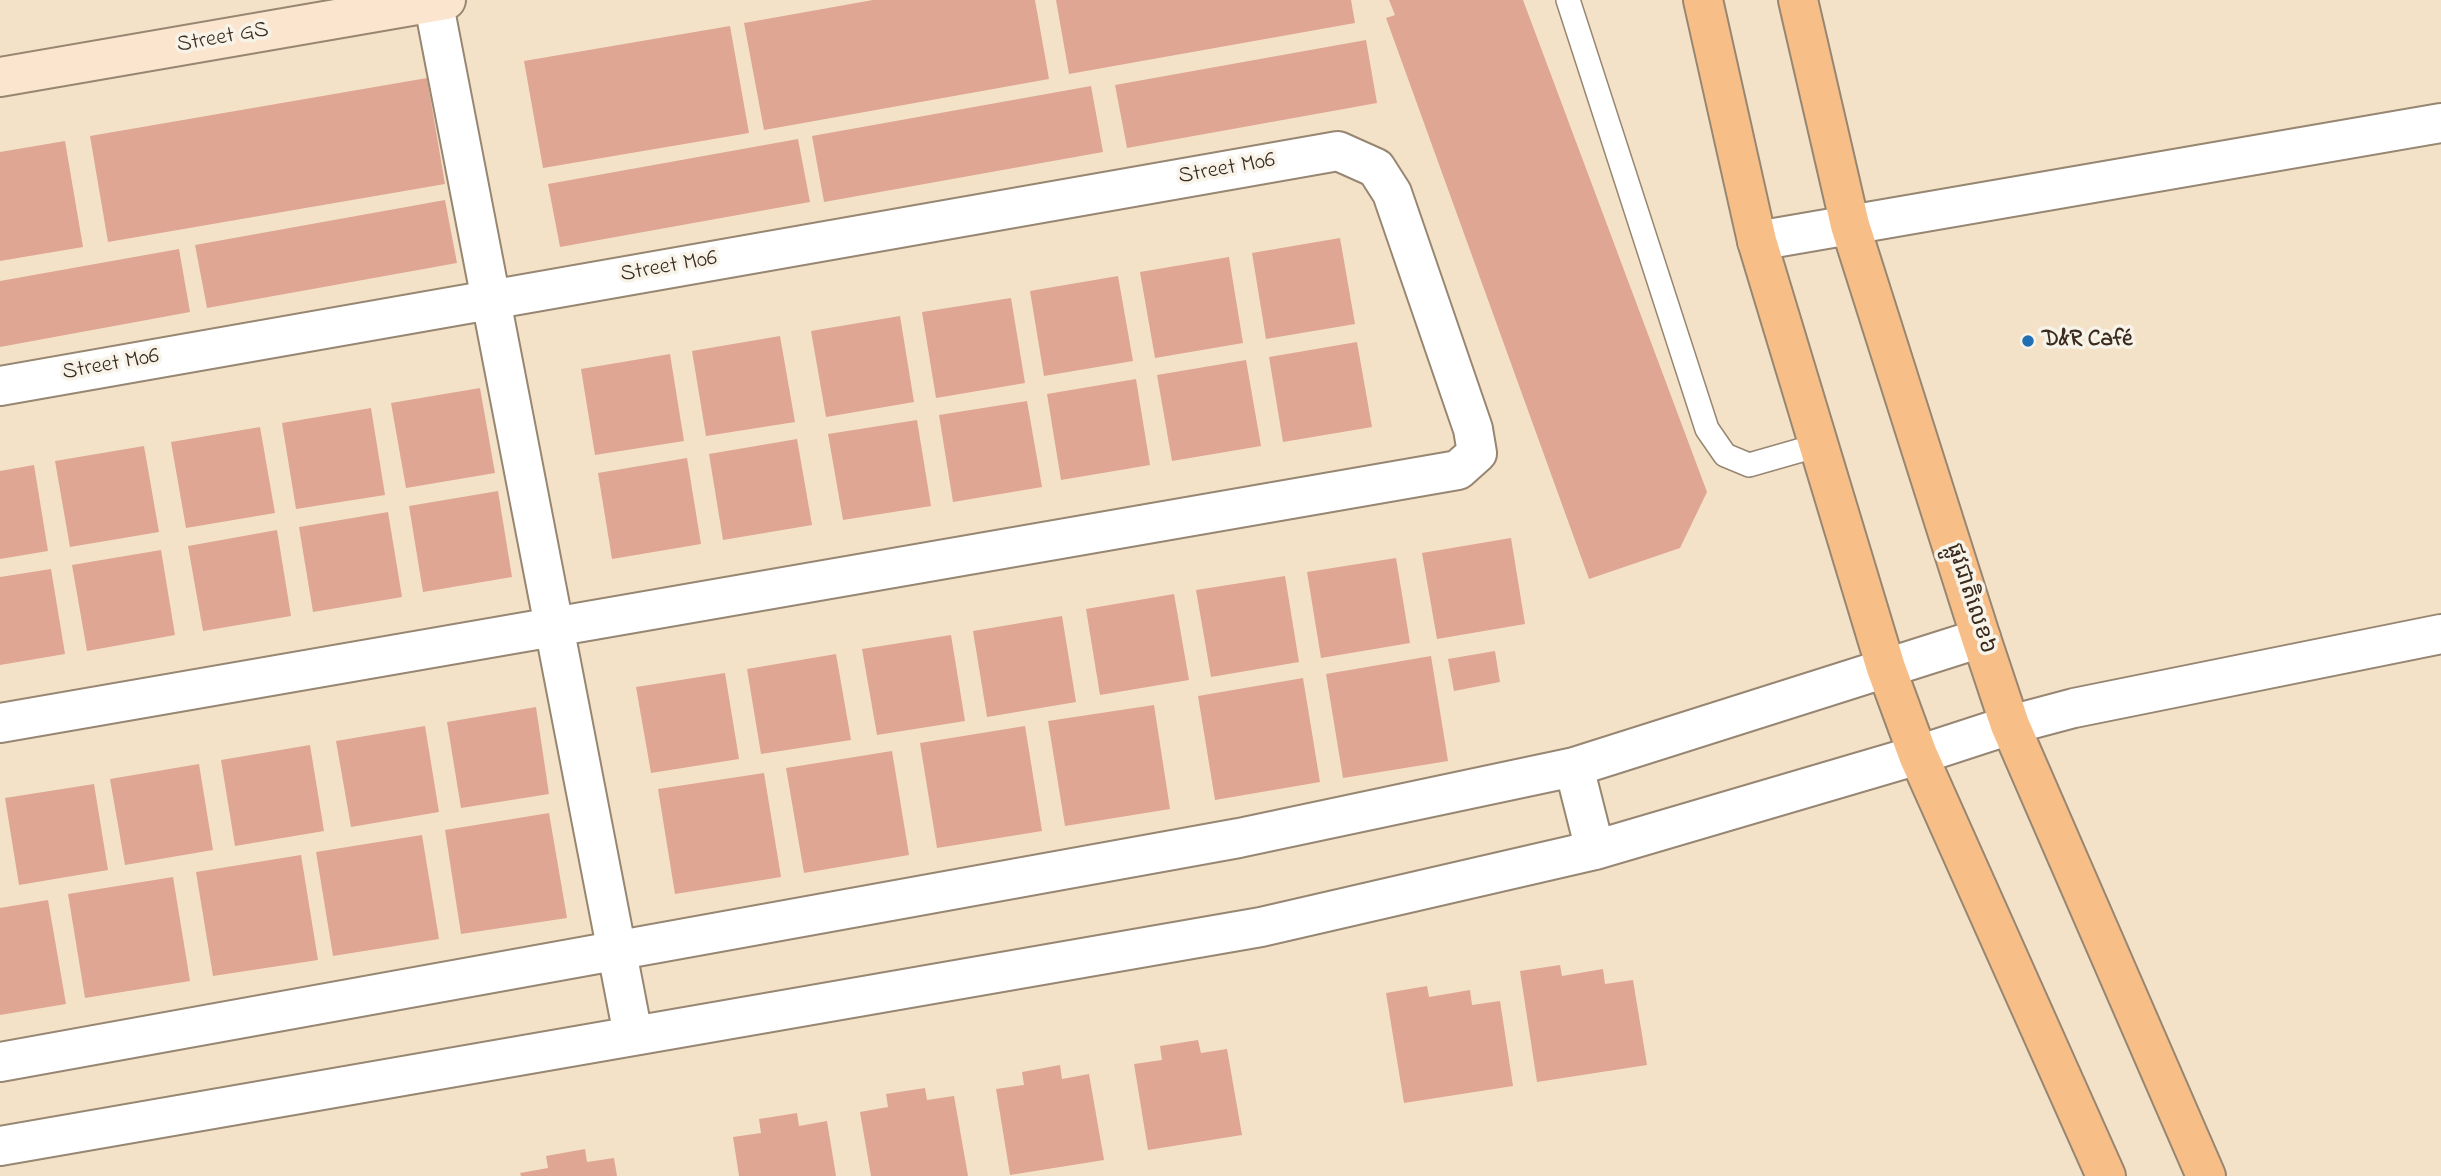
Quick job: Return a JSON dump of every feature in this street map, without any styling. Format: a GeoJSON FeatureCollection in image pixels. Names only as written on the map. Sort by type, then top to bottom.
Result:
{"type":"FeatureCollection","features":[{"type":"Feature","properties":{"kind":"highway"},"geometry":{"type":"LineString","coordinates":[[1703,0],[1757,241],[1886,667],[1918,755],[2106,1176]]}},
{"type":"Feature","properties":{"kind":"highway","name":"ផ្លូវជាតិលេខ៦"},"geometry":{"type":"LineString","coordinates":[[1798,0],[1850,225],[2010,725],[2206,1176]]}},
{"type":"Feature","properties":{"kind":"street"},"geometry":{"type":"LineString","coordinates":[[437,1],[446,64],[490,300],[633,1035]]}},
{"type":"Feature","properties":{"kind":"street","name":"Street GS"},"geometry":{"type":"LineString","coordinates":[[0,77],[437,1]]}},
{"type":"Feature","properties":{"kind":"street"},"geometry":{"type":"LineString","coordinates":[[1757,241],[2441,123]]}},
{"type":"Feature","properties":{"kind":"street","name":"Street M06"},"geometry":{"type":"LineString","coordinates":[[0,386],[1338,151],[1376,168],[1392,193],[1473,429],[1477,453],[1458,470],[554,626]]}},
{"type":"Feature","properties":{"kind":"street"},"geometry":{"type":"LineString","coordinates":[[0,723],[554,626]]}},
{"type":"Feature","properties":{"kind":"street"},"geometry":{"type":"LineString","coordinates":[[0,1146],[1261,927],[1595,850],[2074,708],[2441,634]]}},
{"type":"Feature","properties":{"kind":"street"},"geometry":{"type":"LineString","coordinates":[[0,1062],[1239,838],[1574,767],[1981,638]]}},
{"type":"Feature","properties":{"kind":"street"},"geometry":{"type":"LineString","coordinates":[[1574,767],[1595,850]]}},
{"type":"Feature","properties":{"kind":"lane"},"geometry":{"type":"LineString","coordinates":[[1568,0],[1707,429],[1725,455],[1749,465],[1819,445]]}},
{"type":"Feature","properties":{"kind":"building"},"geometry":{"type":"Polygon","coordinates":[[[873,0],[1035,0],[1049,79],[764,130],[744,23],[873,0]]]}},
{"type":"Feature","properties":{"kind":"building"},"geometry":{"type":"Polygon","coordinates":[[[1056,0],[1351,0],[1355,23],[1069,74],[1056,0]]]}},
{"type":"Feature","properties":{"kind":"building"},"geometry":{"type":"Polygon","coordinates":[[[1389,0],[1523,0],[1707,492],[1680,548],[1589,579],[1386,18],[1395,15],[1389,0]]]}},
{"type":"Feature","properties":{"kind":"building"},"geometry":{"type":"Polygon","coordinates":[[[730,26],[749,133],[543,168],[524,61],[730,26]]]}},
{"type":"Feature","properties":{"kind":"building"},"geometry":{"type":"Polygon","coordinates":[[[1366,40],[1377,103],[1127,148],[1115,85],[1366,40]]]}},
{"type":"Feature","properties":{"kind":"building"},"geometry":{"type":"Polygon","coordinates":[[[427,78],[445,184],[108,242],[90,136],[427,78]]]}},
{"type":"Feature","properties":{"kind":"building"},"geometry":{"type":"Polygon","coordinates":[[[1091,86],[1103,152],[824,202],[812,136],[1091,86]]]}},
{"type":"Feature","properties":{"kind":"building"},"geometry":{"type":"Polygon","coordinates":[[[798,139],[810,202],[560,247],[548,184],[798,139]]]}},
{"type":"Feature","properties":{"kind":"building"},"geometry":{"type":"Polygon","coordinates":[[[65,141],[83,247],[0,261],[0,152],[65,141]]]}},
{"type":"Feature","properties":{"kind":"building"},"geometry":{"type":"Polygon","coordinates":[[[445,200],[457,263],[207,308],[195,245],[445,200]]]}},
{"type":"Feature","properties":{"kind":"building"},"geometry":{"type":"Polygon","coordinates":[[[1340,238],[1355,324],[1266,339],[1252,253],[1340,238]]]}},
{"type":"Feature","properties":{"kind":"building"},"geometry":{"type":"Polygon","coordinates":[[[179,249],[190,312],[0,347],[0,281],[179,249]]]}},
{"type":"Feature","properties":{"kind":"building"},"geometry":{"type":"Polygon","coordinates":[[[1229,257],[1243,343],[1155,358],[1140,272],[1229,257]]]}},
{"type":"Feature","properties":{"kind":"building"},"geometry":{"type":"Polygon","coordinates":[[[1118,276],[1133,361],[1044,376],[1030,291],[1118,276]]]}},
{"type":"Feature","properties":{"kind":"building"},"geometry":{"type":"Polygon","coordinates":[[[1011,298],[1025,383],[936,398],[922,312],[1011,298]]]}},
{"type":"Feature","properties":{"kind":"building"},"geometry":{"type":"Polygon","coordinates":[[[900,316],[914,402],[826,417],[811,331],[900,316]]]}},
{"type":"Feature","properties":{"kind":"building"},"geometry":{"type":"Polygon","coordinates":[[[780,336],[795,422],[706,436],[692,351],[780,336]]]}},
{"type":"Feature","properties":{"kind":"building"},"geometry":{"type":"Polygon","coordinates":[[[1357,342],[1372,427],[1283,442],[1269,357],[1357,342]]]}},
{"type":"Feature","properties":{"kind":"building"},"geometry":{"type":"Polygon","coordinates":[[[670,354],[684,441],[595,455],[581,369],[670,354]]]}},
{"type":"Feature","properties":{"kind":"building"},"geometry":{"type":"Polygon","coordinates":[[[1246,360],[1261,446],[1172,461],[1157,375],[1246,360]]]}},
{"type":"Feature","properties":{"kind":"building"},"geometry":{"type":"Polygon","coordinates":[[[1136,379],[1150,465],[1061,480],[1047,394],[1136,379]]]}},
{"type":"Feature","properties":{"kind":"building"},"geometry":{"type":"Polygon","coordinates":[[[480,388],[495,473],[406,488],[391,403],[480,388]]]}},
{"type":"Feature","properties":{"kind":"building"},"geometry":{"type":"Polygon","coordinates":[[[1027,401],[1042,487],[953,502],[939,415],[1027,401]]]}},
{"type":"Feature","properties":{"kind":"building"},"geometry":{"type":"Polygon","coordinates":[[[371,408],[385,495],[296,509],[282,423],[371,408]]]}},
{"type":"Feature","properties":{"kind":"building"},"geometry":{"type":"Polygon","coordinates":[[[917,420],[931,506],[843,520],[828,434],[917,420]]]}},
{"type":"Feature","properties":{"kind":"building"},"geometry":{"type":"Polygon","coordinates":[[[260,427],[275,513],[186,528],[171,442],[260,427]]]}},
{"type":"Feature","properties":{"kind":"building"},"geometry":{"type":"Polygon","coordinates":[[[797,439],[812,525],[723,540],[709,454],[797,439]]]}},
{"type":"Feature","properties":{"kind":"building"},"geometry":{"type":"Polygon","coordinates":[[[144,446],[159,532],[70,547],[55,461],[144,446]]]}},
{"type":"Feature","properties":{"kind":"building"},"geometry":{"type":"Polygon","coordinates":[[[687,458],[701,544],[612,559],[598,473],[687,458]]]}},
{"type":"Feature","properties":{"kind":"building"},"geometry":{"type":"Polygon","coordinates":[[[34,465],[48,551],[0,559],[0,471],[34,465]]]}},
{"type":"Feature","properties":{"kind":"building"},"geometry":{"type":"Polygon","coordinates":[[[498,491],[512,577],[423,592],[409,506],[498,491]]]}},
{"type":"Feature","properties":{"kind":"building"},"geometry":{"type":"Polygon","coordinates":[[[388,512],[402,597],[313,612],[299,527],[388,512]]]}},
{"type":"Feature","properties":{"kind":"building"},"geometry":{"type":"Polygon","coordinates":[[[277,530],[291,616],[203,631],[188,546],[277,530]]]}},
{"type":"Feature","properties":{"kind":"building"},"geometry":{"type":"Polygon","coordinates":[[[1511,538],[1525,624],[1437,639],[1422,553],[1511,538]]]}},
{"type":"Feature","properties":{"kind":"building"},"geometry":{"type":"Polygon","coordinates":[[[161,550],[175,635],[87,651],[72,565],[161,550]]]}},
{"type":"Feature","properties":{"kind":"building"},"geometry":{"type":"Polygon","coordinates":[[[1396,558],[1410,643],[1321,658],[1307,572],[1396,558]]]}},
{"type":"Feature","properties":{"kind":"building"},"geometry":{"type":"Polygon","coordinates":[[[51,569],[65,654],[0,665],[0,577],[51,569]]]}},
{"type":"Feature","properties":{"kind":"building"},"geometry":{"type":"Polygon","coordinates":[[[1285,576],[1299,662],[1211,677],[1196,590],[1285,576]]]}},
{"type":"Feature","properties":{"kind":"building"},"geometry":{"type":"Polygon","coordinates":[[[1174,594],[1189,680],[1100,695],[1086,609],[1174,594]]]}},
{"type":"Feature","properties":{"kind":"building"},"geometry":{"type":"Polygon","coordinates":[[[1062,616],[1076,702],[987,717],[973,631],[1062,616]]]}},
{"type":"Feature","properties":{"kind":"building"},"geometry":{"type":"Polygon","coordinates":[[[951,635],[965,721],[877,735],[862,649],[951,635]]]}},
{"type":"Feature","properties":{"kind":"building"},"geometry":{"type":"Polygon","coordinates":[[[1495,651],[1500,682],[1454,691],[1448,659],[1495,651]]]}},
{"type":"Feature","properties":{"kind":"building"},"geometry":{"type":"Polygon","coordinates":[[[836,654],[851,740],[761,754],[747,669],[836,654]]]}},
{"type":"Feature","properties":{"kind":"building"},"geometry":{"type":"Polygon","coordinates":[[[1431,656],[1448,761],[1343,778],[1326,674],[1431,656]]]}},
{"type":"Feature","properties":{"kind":"building"},"geometry":{"type":"Polygon","coordinates":[[[725,673],[739,759],[651,773],[636,687],[725,673]]]}},
{"type":"Feature","properties":{"kind":"building"},"geometry":{"type":"Polygon","coordinates":[[[1303,678],[1320,782],[1215,800],[1198,696],[1303,678]]]}},
{"type":"Feature","properties":{"kind":"building"},"geometry":{"type":"Polygon","coordinates":[[[1154,705],[1170,809],[1065,826],[1048,721],[1154,705]]]}},
{"type":"Feature","properties":{"kind":"building"},"geometry":{"type":"Polygon","coordinates":[[[536,707],[549,794],[461,808],[447,722],[536,707]]]}},
{"type":"Feature","properties":{"kind":"building"},"geometry":{"type":"Polygon","coordinates":[[[425,726],[439,812],[351,827],[336,741],[425,726]]]}},
{"type":"Feature","properties":{"kind":"building"},"geometry":{"type":"Polygon","coordinates":[[[1025,726],[1042,831],[937,848],[920,743],[1025,726]]]}},
{"type":"Feature","properties":{"kind":"building"},"geometry":{"type":"Polygon","coordinates":[[[310,745],[324,831],[235,846],[221,760],[310,745]]]}},
{"type":"Feature","properties":{"kind":"building"},"geometry":{"type":"Polygon","coordinates":[[[892,751],[909,855],[804,873],[786,768],[892,751]]]}},
{"type":"Feature","properties":{"kind":"building"},"geometry":{"type":"Polygon","coordinates":[[[199,764],[213,850],[125,865],[110,779],[199,764]]]}},
{"type":"Feature","properties":{"kind":"building"},"geometry":{"type":"Polygon","coordinates":[[[764,773],[781,877],[675,894],[658,789],[764,773]]]}},
{"type":"Feature","properties":{"kind":"building"},"geometry":{"type":"Polygon","coordinates":[[[94,784],[108,870],[19,885],[5,798],[94,784]]]}},
{"type":"Feature","properties":{"kind":"building"},"geometry":{"type":"Polygon","coordinates":[[[549,813],[567,918],[461,934],[445,830],[549,813]]]}},
{"type":"Feature","properties":{"kind":"building"},"geometry":{"type":"Polygon","coordinates":[[[422,835],[439,939],[333,956],[316,852],[422,835]]]}},
{"type":"Feature","properties":{"kind":"building"},"geometry":{"type":"Polygon","coordinates":[[[301,855],[318,960],[213,976],[196,872],[301,855]]]}},
{"type":"Feature","properties":{"kind":"building"},"geometry":{"type":"Polygon","coordinates":[[[173,877],[190,981],[85,998],[68,894],[173,877]]]}},
{"type":"Feature","properties":{"kind":"building"},"geometry":{"type":"Polygon","coordinates":[[[48,900],[66,1004],[0,1015],[0,908],[48,900]]]}},
{"type":"Feature","properties":{"kind":"building"},"geometry":{"type":"Polygon","coordinates":[[[1560,965],[1562,976],[1603,969],[1605,984],[1633,980],[1647,1065],[1537,1082],[1520,971],[1560,965]]]}},
{"type":"Feature","properties":{"kind":"building"},"geometry":{"type":"Polygon","coordinates":[[[1427,986],[1429,997],[1470,990],[1472,1005],[1500,1001],[1513,1086],[1404,1103],[1386,993],[1427,986]]]}},
{"type":"Feature","properties":{"kind":"building"},"geometry":{"type":"Polygon","coordinates":[[[1198,1040],[1201,1053],[1227,1049],[1242,1135],[1148,1150],[1134,1064],[1162,1060],[1160,1046],[1198,1040]]]}},
{"type":"Feature","properties":{"kind":"building"},"geometry":{"type":"Polygon","coordinates":[[[1060,1065],[1062,1079],[1089,1074],[1104,1160],[1010,1175],[996,1089],[1024,1085],[1022,1072],[1060,1065]]]}},
{"type":"Feature","properties":{"kind":"building"},"geometry":{"type":"Polygon","coordinates":[[[925,1088],[927,1100],[954,1096],[968,1176],[871,1176],[860,1112],[888,1107],[886,1094],[925,1088]]]}},
{"type":"Feature","properties":{"kind":"building"},"geometry":{"type":"Polygon","coordinates":[[[797,1113],[799,1126],[827,1121],[836,1176],[739,1176],[733,1137],[761,1133],[759,1119],[797,1113]]]}},
{"type":"Feature","properties":{"kind":"building"},"geometry":{"type":"Polygon","coordinates":[[[585,1149],[587,1162],[614,1158],[617,1176],[521,1176],[520,1173],[548,1168],[546,1156],[585,1149]]]}},
{"type":"Feature","properties":{"kind":"place","name":"D&R Café"},"geometry":{"type":"Point","coordinates":[2028,341]}}]}
